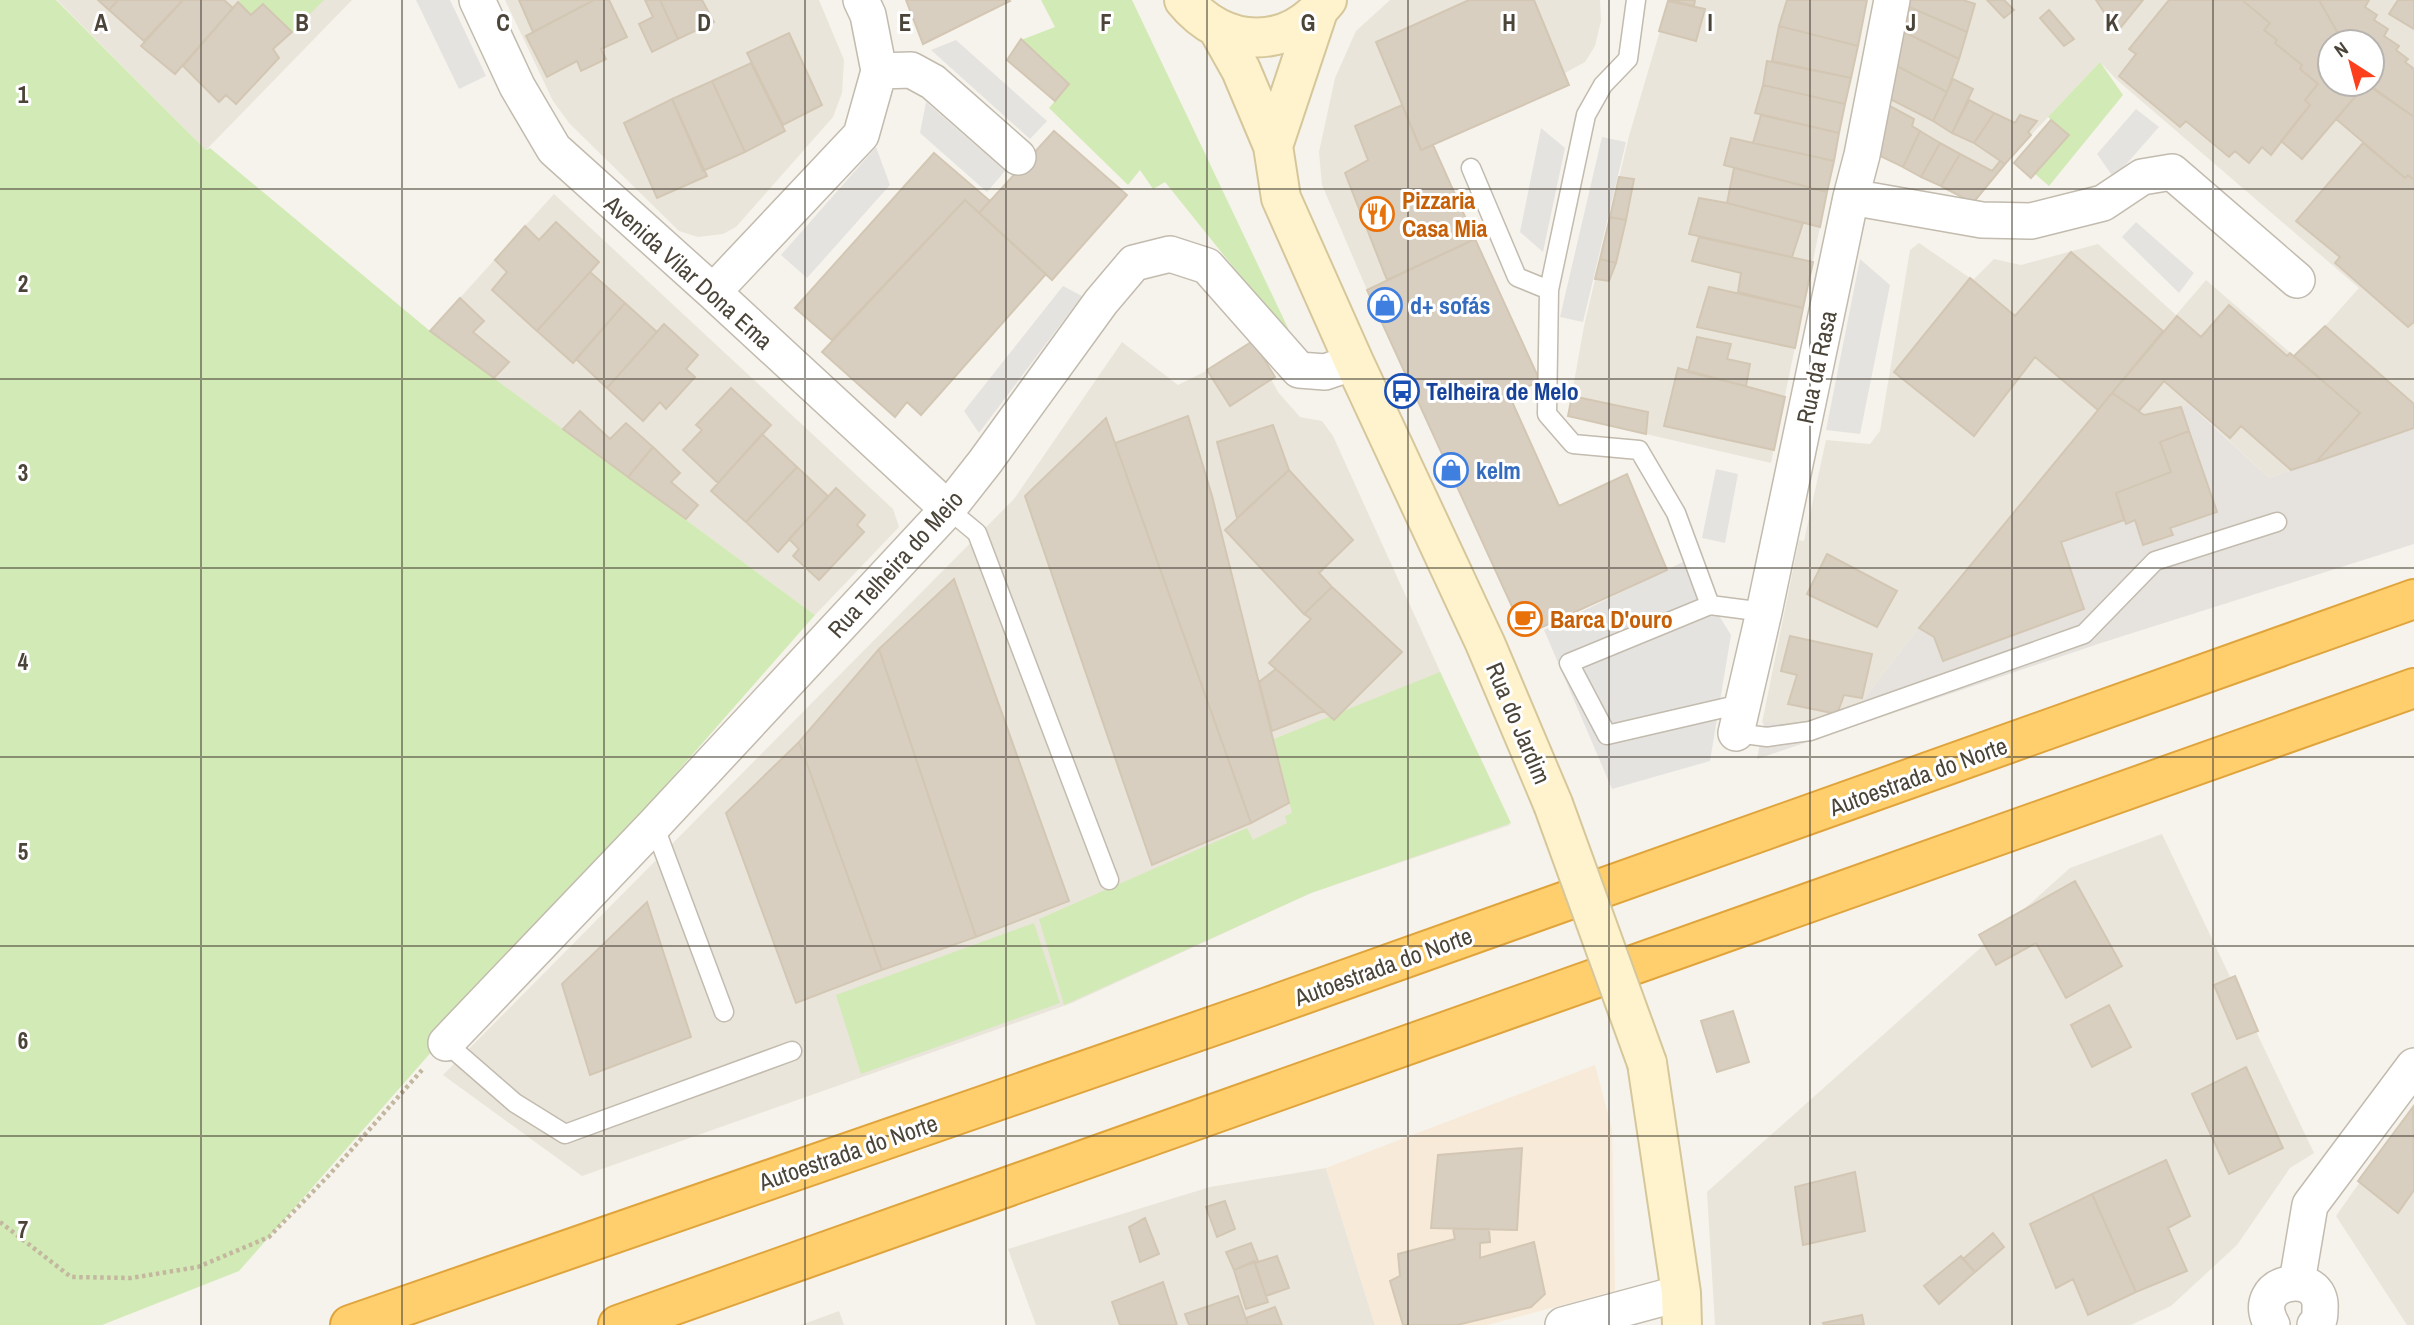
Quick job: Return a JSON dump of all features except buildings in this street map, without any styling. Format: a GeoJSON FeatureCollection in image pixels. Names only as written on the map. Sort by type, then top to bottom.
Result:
{"type":"FeatureCollection","features":[{"type":"Feature","properties":{"kind":"highway","name":"Autoestrada do Norte"},"geometry":{"type":"LineString","coordinates":[[350,1325],[1268,1007],[2414,599]]}},
{"type":"Feature","properties":{"kind":"highway"},"geometry":{"type":"LineString","coordinates":[[618,1325],[2414,688]]}},
{"type":"Feature","properties":{"kind":"main road"},"geometry":{"type":"LineString","coordinates":[[1184,0],[1196,15],[1218,29],[1243,37],[1270,37],[1295,29],[1322,7]]}},
{"type":"Feature","properties":{"kind":"main road","name":"Rua do Jardim"},"geometry":{"type":"LineString","coordinates":[[1273,146],[1322,7]]}},
{"type":"Feature","properties":{"kind":"main road","name":"Rua do Jardim"},"geometry":{"type":"LineString","coordinates":[[1218,29],[1241,70],[1273,146],[1281,198],[1485,643],[1553,804],[1647,1063],[1682,1309]]}},
{"type":"Feature","properties":{"kind":"street","name":"Avenida Vilar Dona Ema"},"geometry":{"type":"LineString","coordinates":[[477,0],[517,86],[554,149],[948,509]]}},
{"type":"Feature","properties":{"kind":"street"},"geometry":{"type":"LineString","coordinates":[[713,292],[861,135],[879,71],[868,15],[861,0]]}},
{"type":"Feature","properties":{"kind":"street","name":"Rua da Rasa"},"geometry":{"type":"LineString","coordinates":[[1740,718],[1862,155],[1892,0]]}},
{"type":"Feature","properties":{"kind":"street"},"geometry":{"type":"LineString","coordinates":[[879,71],[911,70],[933,82],[1018,158]]}},
{"type":"Feature","properties":{"kind":"street"},"geometry":{"type":"LineString","coordinates":[[1851,197],[1982,220],[2031,221],[2103,203],[2142,177],[2172,172],[2297,281]]}},
{"type":"Feature","properties":{"kind":"street","name":"Rua Telheira do Meio"},"geometry":{"type":"LineString","coordinates":[[446,1043],[654,825],[948,509],[1101,302],[1134,264],[1170,254],[1207,266],[1299,370],[1325,372],[1354,362]]}},
{"type":"Feature","properties":{"kind":"street"},"geometry":{"type":"LineString","coordinates":[[2297,1282],[2310,1205],[2414,1066]]}},
{"type":"Feature","properties":{"kind":"street"},"geometry":{"type":"LineString","coordinates":[[2260,1322],[2268,1298],[2280,1285],[2297,1282],[2312,1289],[2321,1304],[2321,1324]]}},
{"type":"Feature","properties":{"kind":"street"},"geometry":{"type":"LineString","coordinates":[[1563,1325],[1682,1309]]}},
{"type":"Feature","properties":{"kind":"lane"},"geometry":{"type":"LineString","coordinates":[[1636,0],[1628,59],[1603,85],[1586,116],[1549,290],[1547,414],[1573,444],[1639,450],[1676,513],[1710,605]]}},
{"type":"Feature","properties":{"kind":"lane"},"geometry":{"type":"LineString","coordinates":[[1471,168],[1517,277],[1549,290]]}},
{"type":"Feature","properties":{"kind":"lane"},"geometry":{"type":"LineString","coordinates":[[948,509],[977,533],[1109,880]]}},
{"type":"Feature","properties":{"kind":"lane"},"geometry":{"type":"LineString","coordinates":[[1764,612],[1710,605],[1569,663],[1607,735],[1740,718],[1767,737],[1810,731],[2084,634],[2155,561],[2277,522]]}},
{"type":"Feature","properties":{"kind":"lane"},"geometry":{"type":"LineString","coordinates":[[654,825],[724,1012]]}},
{"type":"Feature","properties":{"kind":"lane"},"geometry":{"type":"LineString","coordinates":[[446,1043],[515,1103],[565,1134],[792,1051]]}},
{"type":"Feature","properties":{"kind":"path"},"geometry":{"type":"LineString","coordinates":[[0,1222],[71,1277],[131,1278],[198,1267],[269,1237],[330,1174],[446,1043]]}},
{"type":"Feature","properties":{"kind":"shaded area"},"geometry":{"type":"Polygon","coordinates":[[[57,0],[352,0],[206,150],[57,0]]]}},
{"type":"Feature","properties":{"kind":"shaded area"},"geometry":{"type":"Polygon","coordinates":[[[416,0],[450,0],[486,76],[459,89],[416,0]]]}},
{"type":"Feature","properties":{"kind":"shaded area"},"geometry":{"type":"Polygon","coordinates":[[[505,0],[819,0],[844,60],[842,93],[833,117],[736,227],[723,234],[698,237],[679,231],[569,123],[553,101],[505,0]]]}},
{"type":"Feature","properties":{"kind":"shaded area"},"geometry":{"type":"Polygon","coordinates":[[[1390,0],[1600,0],[1601,21],[1595,46],[1585,62],[1565,73],[1569,85],[1433,146],[1540,381],[1509,395],[1559,505],[1627,474],[1667,570],[1525,635],[1367,290],[1322,185],[1319,152],[1335,78],[1356,31],[1390,0]]]}},
{"type":"Feature","properties":{"kind":"shaded area"},"geometry":{"type":"Polygon","coordinates":[[[1669,0],[1867,0],[1771,463],[1568,416],[1584,326],[1629,136],[1669,0]]]}},
{"type":"Feature","properties":{"kind":"shaded area"},"geometry":{"type":"Polygon","coordinates":[[[1908,0],[2414,0],[2414,428],[2269,478],[2191,405],[2144,415],[2098,410],[1932,611],[1855,710],[1800,725],[1762,723],[1799,540],[1804,541],[1826,440],[1870,444],[1880,431],[1910,250],[1919,243],[1973,280],[1994,259],[2021,265],[2098,244],[2176,315],[2206,280],[2294,356],[2359,288],[2117,80],[2100,62],[2033,133],[1973,203],[1876,154],[1908,0]]]}},
{"type":"Feature","properties":{"kind":"shaded area"},"geometry":{"type":"Polygon","coordinates":[[[956,40],[1047,121],[1030,139],[931,50],[956,40]]]}},
{"type":"Feature","properties":{"kind":"shaded area"},"geometry":{"type":"Polygon","coordinates":[[[926,102],[1005,171],[987,192],[920,133],[926,102]]]}},
{"type":"Feature","properties":{"kind":"shaded area"},"geometry":{"type":"Polygon","coordinates":[[[2136,109],[2159,127],[2114,178],[2097,154],[2136,109]]]}},
{"type":"Feature","properties":{"kind":"shaded area"},"geometry":{"type":"Polygon","coordinates":[[[1541,128],[1565,148],[1543,252],[1520,232],[1541,128]]]}},
{"type":"Feature","properties":{"kind":"shaded area"},"geometry":{"type":"Polygon","coordinates":[[[1602,137],[1626,142],[1583,322],[1560,317],[1602,137]]]}},
{"type":"Feature","properties":{"kind":"shaded area"},"geometry":{"type":"Polygon","coordinates":[[[876,147],[890,185],[807,278],[781,255],[876,147]]]}},
{"type":"Feature","properties":{"kind":"shaded area"},"geometry":{"type":"Polygon","coordinates":[[[554,194],[893,509],[899,527],[815,615],[430,331],[554,194]]]}},
{"type":"Feature","properties":{"kind":"shaded area"},"geometry":{"type":"Polygon","coordinates":[[[2136,222],[2194,273],[2179,293],[2122,237],[2136,222]]]}},
{"type":"Feature","properties":{"kind":"shaded area"},"geometry":{"type":"Polygon","coordinates":[[[1860,259],[1890,285],[1860,434],[1826,430],[1860,259]]]}},
{"type":"Feature","properties":{"kind":"shaded area"},"geometry":{"type":"Polygon","coordinates":[[[1063,286],[1082,296],[979,433],[964,411],[1063,286]]]}},
{"type":"Feature","properties":{"kind":"shaded area"},"geometry":{"type":"Polygon","coordinates":[[[1122,342],[1178,385],[1254,347],[1278,392],[1300,417],[1322,421],[1333,436],[1510,825],[1311,893],[1072,1003],[582,1176],[443,1075],[1014,499],[1122,342]]]}},
{"type":"Feature","properties":{"kind":"shaded area"},"geometry":{"type":"Polygon","coordinates":[[[2112,393],[2144,415],[2190,405],[2269,478],[2414,428],[2414,544],[2101,643],[1757,759],[1764,722],[1800,725],[1855,710],[1932,611],[2112,393]]]}},
{"type":"Feature","properties":{"kind":"shaded area"},"geometry":{"type":"Polygon","coordinates":[[[1716,469],[1738,474],[1725,543],[1702,538],[1716,469]]]}},
{"type":"Feature","properties":{"kind":"shaded area"},"geometry":{"type":"Polygon","coordinates":[[[1685,561],[1731,635],[1710,761],[1612,789],[1544,630],[1685,561]]]}},
{"type":"Feature","properties":{"kind":"shaded area"},"geometry":{"type":"Polygon","coordinates":[[[2162,834],[2314,1153],[2290,1168],[2237,1245],[2171,1306],[2131,1325],[1715,1325],[1707,1192],[2070,868],[2162,834]]]}},
{"type":"Feature","properties":{"kind":"shaded area"},"geometry":{"type":"Polygon","coordinates":[[[1595,1065],[1612,1129],[1615,1291],[1487,1325],[1375,1325],[1326,1168],[1595,1065]]]}},
{"type":"Feature","properties":{"kind":"shaded area"},"geometry":{"type":"Polygon","coordinates":[[[2414,1105],[2414,1325],[2407,1325],[2336,1216],[2414,1105]]]}},
{"type":"Feature","properties":{"kind":"shaded area"},"geometry":{"type":"Polygon","coordinates":[[[1326,1168],[1375,1325],[1036,1325],[1008,1249],[1210,1187],[1326,1168]]]}},
{"type":"Feature","properties":{"kind":"shaded area"},"geometry":{"type":"Polygon","coordinates":[[[839,1311],[844,1325],[801,1325],[839,1311]]]}},
{"type":"Feature","properties":{"kind":"green space"},"geometry":{"type":"Polygon","coordinates":[[[0,0],[56,0],[206,150],[210,148],[430,331],[815,615],[239,1271],[102,1325],[0,1325],[0,0]]]}},
{"type":"Feature","properties":{"kind":"green space"},"geometry":{"type":"Polygon","coordinates":[[[324,0],[292,32],[263,4],[251,15],[238,2],[324,0]]]}},
{"type":"Feature","properties":{"kind":"green space"},"geometry":{"type":"Polygon","coordinates":[[[1041,0],[1132,0],[1296,345],[1165,182],[1153,189],[1140,170],[1128,185],[1049,108],[1069,84],[1021,40],[1055,27],[1041,0]]]}},
{"type":"Feature","properties":{"kind":"green space"},"geometry":{"type":"Polygon","coordinates":[[[2100,62],[2123,95],[2049,186],[2035,174],[2069,135],[2048,117],[2100,62]]]}},
{"type":"Feature","properties":{"kind":"green space"},"geometry":{"type":"Polygon","coordinates":[[[1440,672],[1511,823],[1311,893],[1064,1005],[1039,919],[1247,828],[1253,840],[1287,823],[1285,816],[1292,813],[1274,739],[1440,672]]]}},
{"type":"Feature","properties":{"kind":"green space"},"geometry":{"type":"Polygon","coordinates":[[[1034,923],[1060,1003],[861,1074],[836,995],[1034,923]]]}},
{"type":"Feature","properties":{"kind":"place","name":"Pizzaria Casa Mia"},"geometry":{"type":"Point","coordinates":[1377,214]}},
{"type":"Feature","properties":{"kind":"place","name":"d+ sofás"},"geometry":{"type":"Point","coordinates":[1385,305]}},
{"type":"Feature","properties":{"kind":"place","name":"Telheira de Melo"},"geometry":{"type":"Point","coordinates":[1402,391]}},
{"type":"Feature","properties":{"kind":"place","name":"kelm"},"geometry":{"type":"Point","coordinates":[1451,470]}},
{"type":"Feature","properties":{"kind":"place","name":"Barca D'ouro"},"geometry":{"type":"Point","coordinates":[1525,619]}}]}
